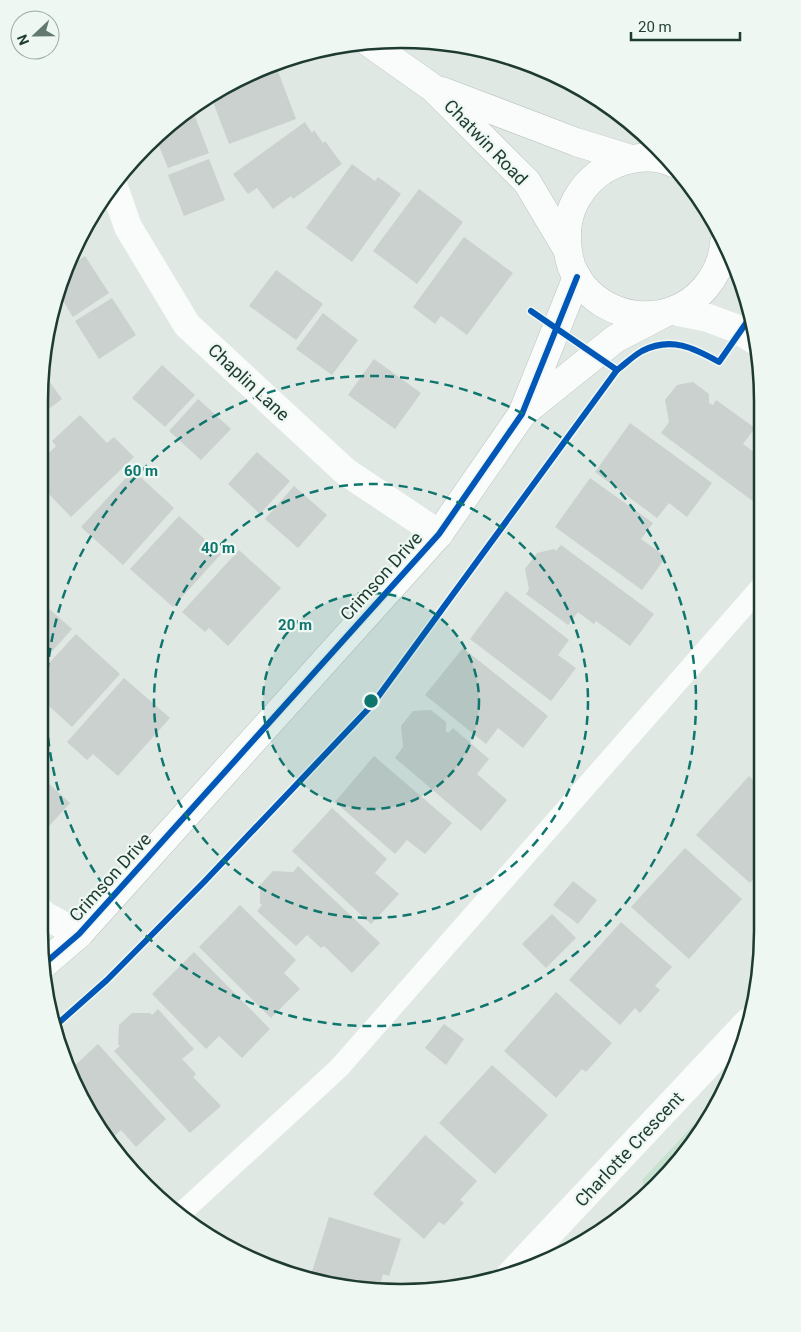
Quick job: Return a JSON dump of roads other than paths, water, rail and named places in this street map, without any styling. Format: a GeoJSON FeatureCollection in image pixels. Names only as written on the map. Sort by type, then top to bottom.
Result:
{"type":"FeatureCollection","features":[{"type":"Feature","properties":{"kind":"street","name":"Chatwin Road"},"geometry":{"type":"LineString","coordinates":[[377,48],[433,88],[527,182],[567,249]]}},
{"type":"Feature","properties":{"kind":"street","name":"Chatwin Road"},"geometry":{"type":"LineString","coordinates":[[433,88],[576,142],[646,156]]}},
{"type":"Feature","properties":{"kind":"street"},"geometry":{"type":"LineString","coordinates":[[646,156],[608,167],[588,182],[574,202],[567,224],[567,249],[577,277],[593,296],[614,310],[639,316],[669,313],[708,318],[735,328],[748,336]]}},
{"type":"Feature","properties":{"kind":"street","name":"Chaplin Lane"},"geometry":{"type":"LineString","coordinates":[[116,192],[128,227],[187,325],[346,472],[439,534]]}},
{"type":"Feature","properties":{"kind":"street","name":"Crimson Drive"},"geometry":{"type":"LineString","coordinates":[[522,414],[614,339],[696,298],[714,277],[722,255]]}},
{"type":"Feature","properties":{"kind":"street","name":"Crimson Drive"},"geometry":{"type":"LineString","coordinates":[[49,960],[78,934],[439,534],[522,414],[577,277]]}},
{"type":"Feature","properties":{"kind":"street"},"geometry":{"type":"LineString","coordinates":[[48,917],[78,934]]}},
{"type":"Feature","properties":{"kind":"street","name":"Charlotte Crescent"},"geometry":{"type":"LineString","coordinates":[[521,1264],[739,1032]]}},
{"type":"Feature","properties":{"kind":"lane"},"geometry":{"type":"LineString","coordinates":[[184,1210],[339,1068],[754,596]]}}]}
